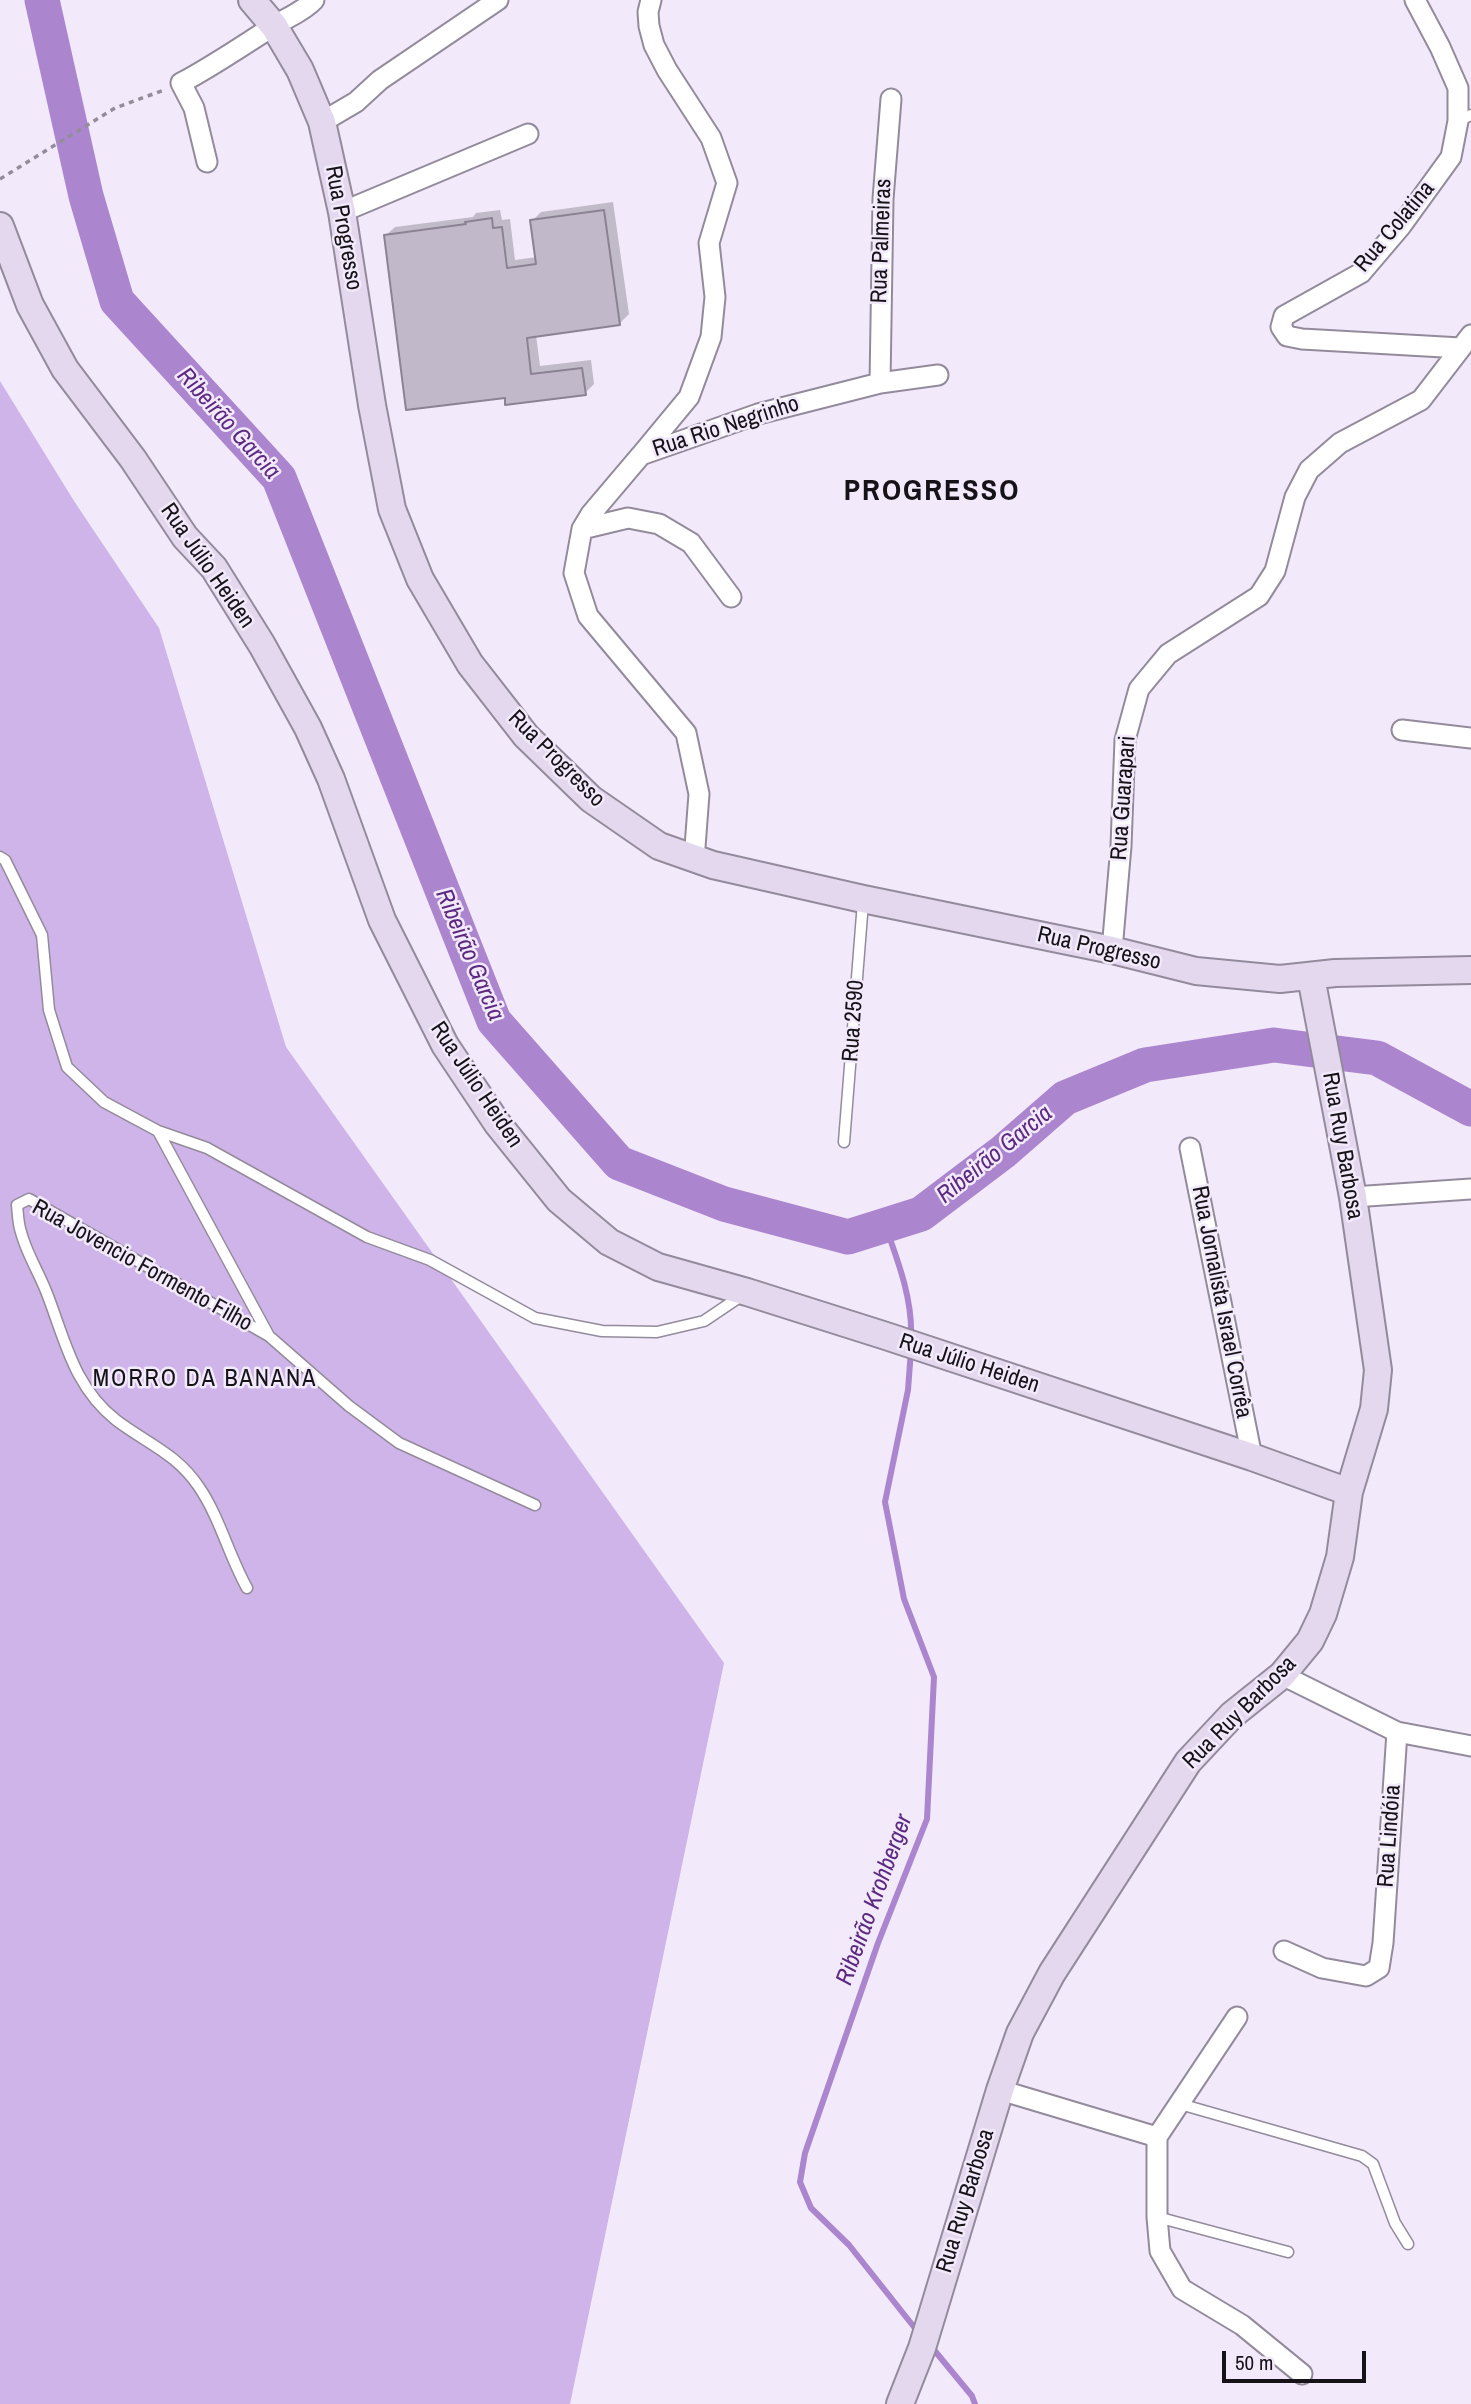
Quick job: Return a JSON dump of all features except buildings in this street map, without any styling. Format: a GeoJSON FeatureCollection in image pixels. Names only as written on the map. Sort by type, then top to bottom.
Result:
{"type":"FeatureCollection","features":[{"type":"Feature","properties":{"kind":"street","name":"Rua Progresso"},"geometry":{"type":"LineString","coordinates":[[251,0],[274,26],[300,70],[322,122],[342,212],[372,405],[392,509],[420,579],[470,664],[526,736],[591,799],[659,846],[694,860],[863,900],[1112,950],[1196,971],[1280,979],[1371,972],[1471,970]]}},
{"type":"Feature","properties":{"kind":"street"},"geometry":{"type":"LineString","coordinates":[[207,162],[194,108],[181,83],[220,62],[308,7],[314,0]]}},
{"type":"Feature","properties":{"kind":"street"},"geometry":{"type":"LineString","coordinates":[[322,122],[356,102],[380,80],[498,0]]}},
{"type":"Feature","properties":{"kind":"street"},"geometry":{"type":"LineString","coordinates":[[641,455],[689,397],[711,337],[715,297],[709,243],[727,183],[710,138],[654,45],[648,12],[651,0]]}},
{"type":"Feature","properties":{"kind":"street","name":"Rua Colatina"},"geometry":{"type":"LineString","coordinates":[[1415,0],[1458,88],[1465,118],[1451,157],[1401,226],[1361,273],[1284,316],[1281,327],[1287,336],[1302,339],[1466,342]]}},
{"type":"Feature","properties":{"kind":"street","name":"Rua Palmeiras"},"geometry":{"type":"LineString","coordinates":[[880,383],[883,199],[891,99]]}},
{"type":"Feature","properties":{"kind":"street"},"geometry":{"type":"LineString","coordinates":[[342,212],[527,134]]}},
{"type":"Feature","properties":{"kind":"street","name":"Rua Júlio Heiden"},"geometry":{"type":"LineString","coordinates":[[0,226],[30,304],[65,369],[133,459],[185,537],[214,568],[262,645],[308,727],[331,779],[358,859],[398,957],[445,1045],[497,1123],[559,1200],[609,1242],[659,1267],[886,1336],[1252,1457],[1349,1492]]}},
{"type":"Feature","properties":{"kind":"street","name":"Rua Guarapari"},"geometry":{"type":"LineString","coordinates":[[1112,950],[1121,846],[1125,740],[1139,689],[1168,654],[1259,596],[1275,571],[1295,497],[1309,470],[1340,443],[1421,400],[1466,342]]}},
{"type":"Feature","properties":{"kind":"street","name":"Rua Rio Negrinho"},"geometry":{"type":"LineString","coordinates":[[694,860],[699,793],[686,733],[588,616],[574,573],[582,529],[591,514],[641,455],[758,414],[880,383],[938,375]]}},
{"type":"Feature","properties":{"kind":"street"},"geometry":{"type":"LineString","coordinates":[[582,529],[628,518],[659,524],[691,543],[732,597]]}},
{"type":"Feature","properties":{"kind":"street"},"geometry":{"type":"LineString","coordinates":[[1402,730],[1471,738]]}},
{"type":"Feature","properties":{"kind":"street","name":"Rua Ruy Barbosa"},"geometry":{"type":"LineString","coordinates":[[900,2404],[922,2348],[933,2305],[1020,2033],[1052,1973],[1188,1762],[1232,1715],[1282,1675],[1310,1641],[1324,1614],[1340,1557],[1349,1492],[1374,1409],[1378,1370],[1353,1197],[1311,976]]}},
{"type":"Feature","properties":{"kind":"street","name":"Rua Jornalista Israel Corrêa"},"geometry":{"type":"LineString","coordinates":[[1190,1148],[1252,1457]]}},
{"type":"Feature","properties":{"kind":"street"},"geometry":{"type":"LineString","coordinates":[[1353,1197],[1471,1189]]}},
{"type":"Feature","properties":{"kind":"street"},"geometry":{"type":"LineString","coordinates":[[1282,1675],[1397,1732],[1471,1746]]}},
{"type":"Feature","properties":{"kind":"street","name":"Rua Lindóia"},"geometry":{"type":"LineString","coordinates":[[1284,1951],[1322,1968],[1366,1976],[1379,1968],[1397,1732]]}},
{"type":"Feature","properties":{"kind":"street"},"geometry":{"type":"LineString","coordinates":[[1237,2017],[1157,2137],[1157,2217],[1160,2251],[1182,2289],[1242,2325],[1302,2374]]}},
{"type":"Feature","properties":{"kind":"street"},"geometry":{"type":"LineString","coordinates":[[1000,2090],[1157,2137]]}},
{"type":"Feature","properties":{"kind":"lane"},"geometry":{"type":"LineString","coordinates":[[0,857],[5,860],[42,935],[49,1010],[67,1067],[104,1102],[158,1131],[207,1148],[367,1237],[430,1260],[535,1318],[602,1331],[657,1332],[704,1321],[747,1292]]}},
{"type":"Feature","properties":{"kind":"lane","name":"Rua 2590"},"geometry":{"type":"LineString","coordinates":[[844,1142],[863,900]]}},
{"type":"Feature","properties":{"kind":"lane","name":"Rua Jovencio Formento Filho"},"geometry":{"type":"LineString","coordinates":[[158,1131],[269,1336]]}},
{"type":"Feature","properties":{"kind":"lane","name":"Rua Jovencio Formento Filho"},"geometry":{"type":"LineString","coordinates":[[247,1588],[199,1487],[170,1454],[116,1420],[90,1394],[76,1371],[47,1292],[20,1231],[18,1205],[29,1199],[269,1336]]}},
{"type":"Feature","properties":{"kind":"lane"},"geometry":{"type":"LineString","coordinates":[[269,1336],[349,1406],[399,1443],[535,1505]]}},
{"type":"Feature","properties":{"kind":"lane"},"geometry":{"type":"LineString","coordinates":[[1180,2104],[1362,2157],[1373,2164],[1395,2223],[1408,2244]]}},
{"type":"Feature","properties":{"kind":"lane"},"geometry":{"type":"LineString","coordinates":[[1157,2217],[1288,2252]]}},
{"type":"Feature","properties":{"kind":"path"},"geometry":{"type":"LineString","coordinates":[[0,178],[115,108],[181,83]]}},
{"type":"Feature","properties":{"kind":"shaded area"},"geometry":{"type":"Polygon","coordinates":[[[0,381],[74,501],[159,628],[286,1047],[724,1663],[570,2404],[0,2404],[0,381]]]}},
{"type":"Feature","properties":{"kind":"waterway","name":"Ribeirão Garcia"},"geometry":{"type":"LineString","coordinates":[[42,0],[86,196],[117,301],[279,478],[494,1021],[619,1163],[724,1204],[848,1237],[921,1214],[1003,1152],[1065,1098],[1145,1065],[1274,1045],[1377,1058],[1471,1109]]}},
{"type":"Feature","properties":{"kind":"waterway","name":"Ribeirão Krohberger"},"geometry":{"type":"LineString","coordinates":[[885,1225],[907,1295],[911,1339]]}},
{"type":"Feature","properties":{"kind":"waterway","name":"Ribeirão Krohberger"},"geometry":{"type":"LineString","coordinates":[[911,1350],[908,1390],[885,1502],[904,1599],[934,1677],[927,1819],[878,1943],[805,2153],[800,2182],[811,2208],[849,2245],[918,2332]]}},
{"type":"Feature","properties":{"kind":"waterway","name":"Ribeirão Krohberger"},"geometry":{"type":"LineString","coordinates":[[930,2345],[972,2396],[975,2404]]}},
{"type":"Feature","properties":{"kind":"district","name":"PROGRESSO"},"geometry":{"type":"Point","coordinates":[932,492]}},
{"type":"Feature","properties":{"kind":"district","name":"MORRO DA BANANA"},"geometry":{"type":"Point","coordinates":[205,1380]}}]}
